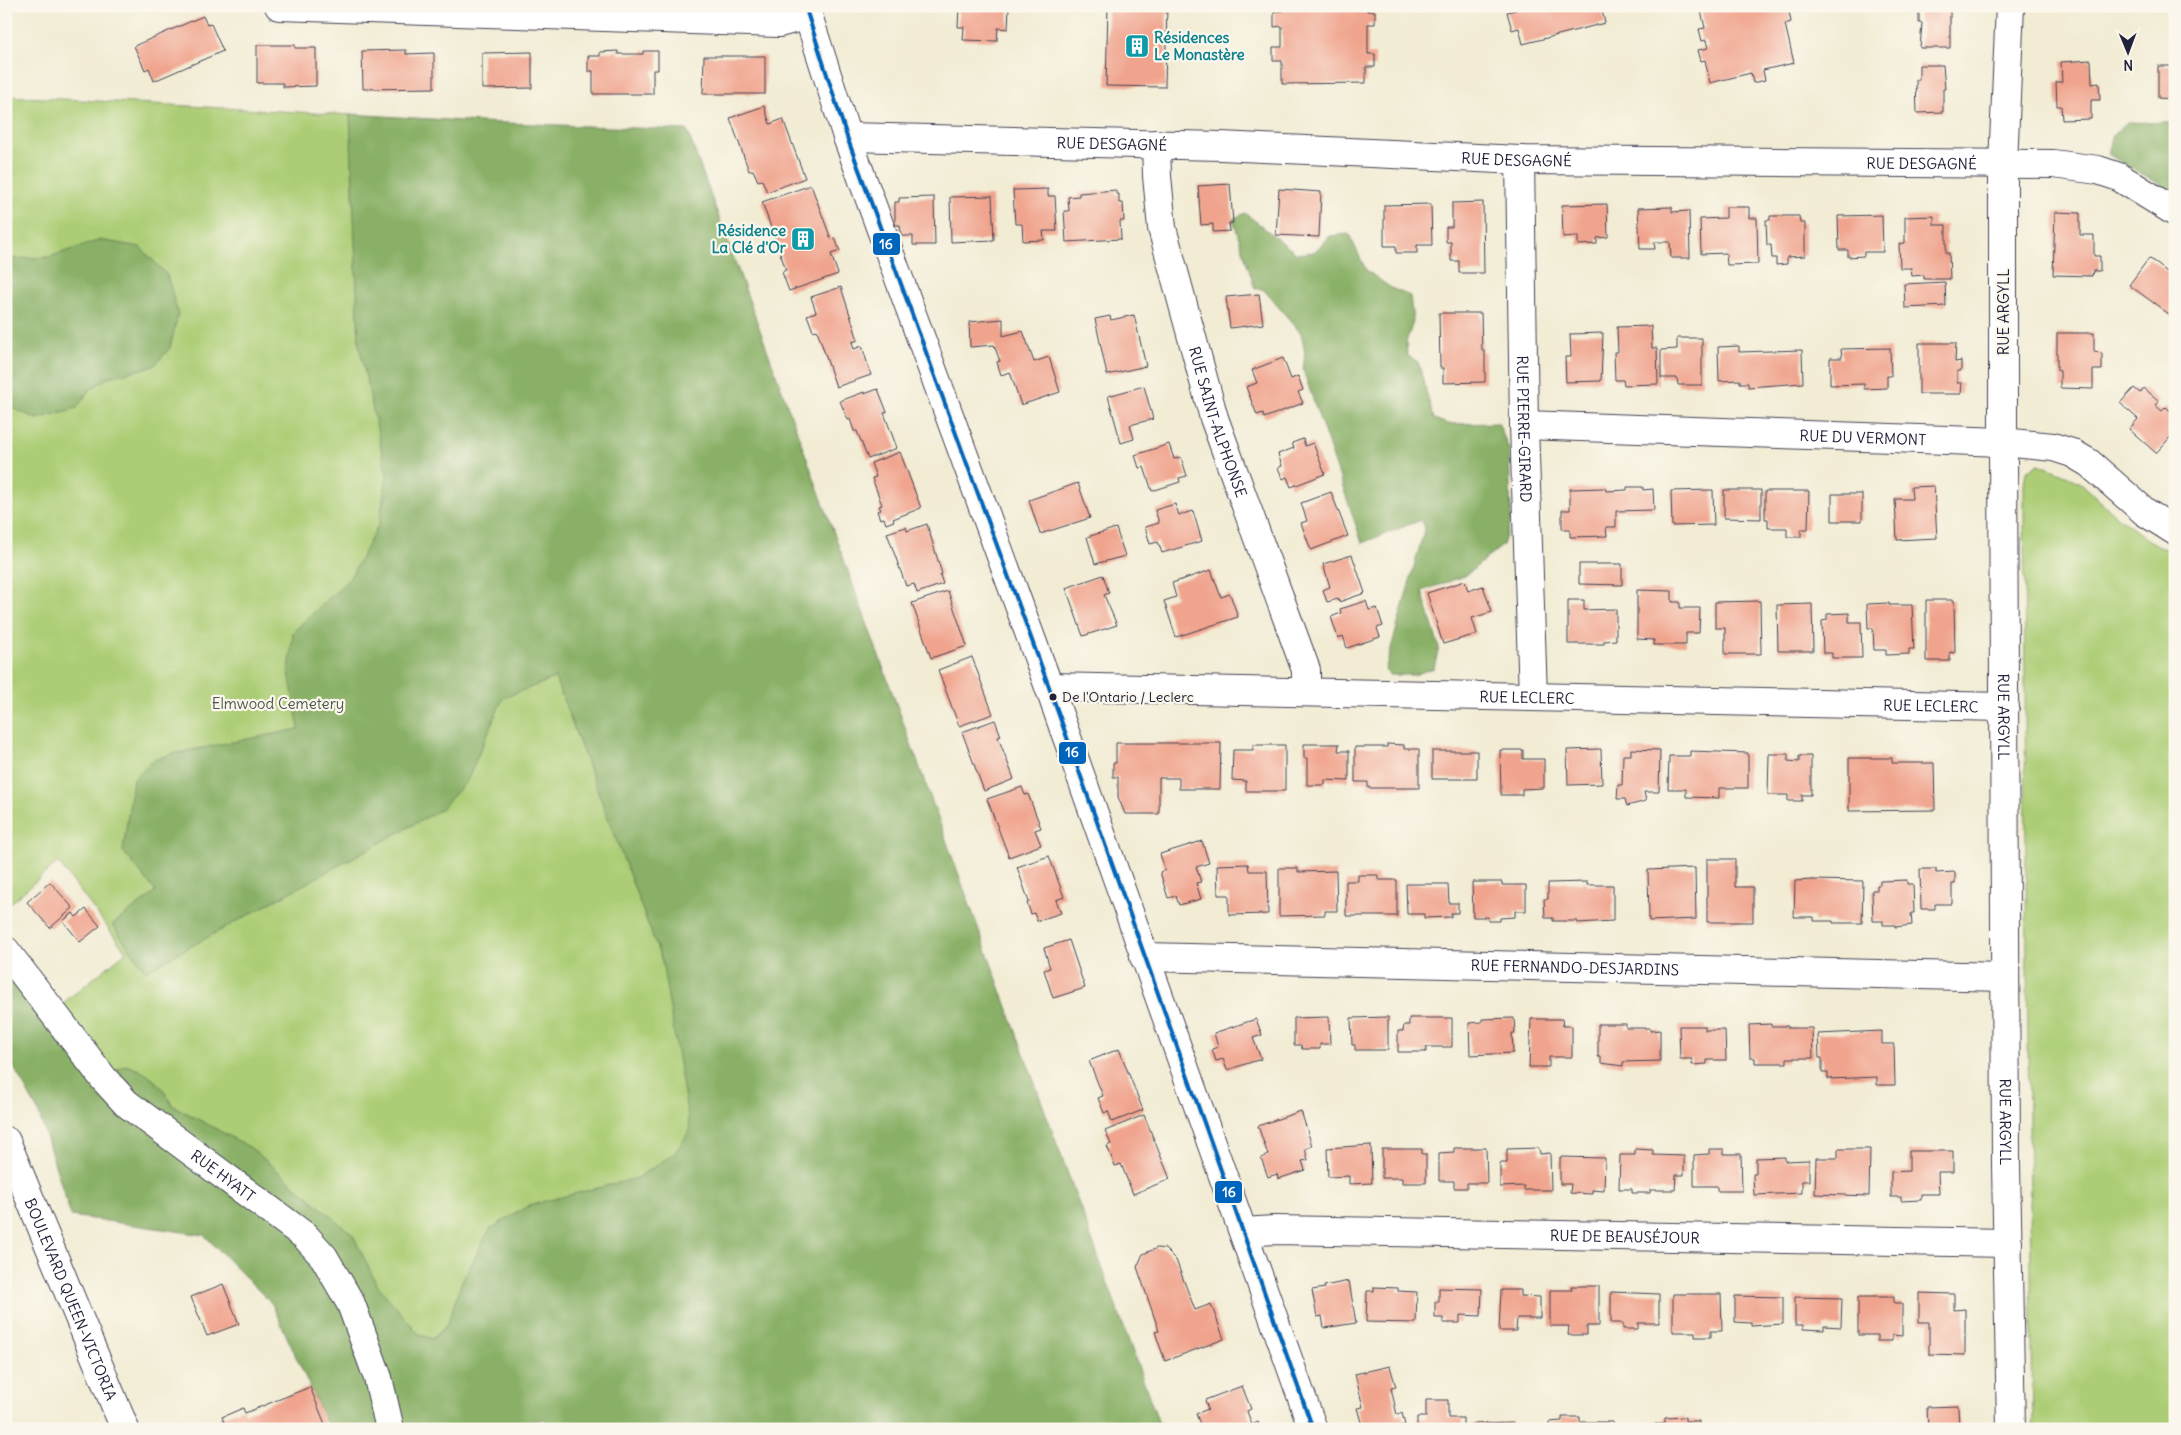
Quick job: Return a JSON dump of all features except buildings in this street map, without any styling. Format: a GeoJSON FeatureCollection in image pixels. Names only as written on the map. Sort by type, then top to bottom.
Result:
{"type":"FeatureCollection","features":[{"type":"Feature","properties":{"kind":"street"},"geometry":{"type":"LineString","coordinates":[[280,6],[779,23],[806,11],[847,138],[1049,687],[1313,1429]]}},
{"type":"Feature","properties":{"kind":"street","name":"RUE ARGYLL"},"geometry":{"type":"LineString","coordinates":[[2010,6],[2003,164],[2003,442],[2005,977],[2011,1429]]}},
{"type":"Feature","properties":{"kind":"street","name":"RUE DESGAGNÉ"},"geometry":{"type":"LineString","coordinates":[[847,138],[1156,144],[1520,160],[2053,164],[2098,170],[2119,177],[2175,212]]}},
{"type":"Feature","properties":{"kind":"street","name":"RUE SAINT-ALPHONSE"},"geometry":{"type":"LineString","coordinates":[[1156,144],[1162,228],[1211,409],[1306,670],[1306,692]]}},
{"type":"Feature","properties":{"kind":"street","name":"RUE PIERRE-GIRARD"},"geometry":{"type":"LineString","coordinates":[[1520,160],[1524,425],[1533,697]]}},
{"type":"Feature","properties":{"kind":"street","name":"RUE DU VERMONT"},"geometry":{"type":"LineString","coordinates":[[1524,425],[2003,442],[2053,447],[2072,453],[2089,463],[2145,512],[2175,531]]}},
{"type":"Feature","properties":{"kind":"street","name":"RUE LECLERC"},"geometry":{"type":"LineString","coordinates":[[1049,687],[2005,708]]}},
{"type":"Feature","properties":{"kind":"street","name":"RUE HYATT"},"geometry":{"type":"LineString","coordinates":[[6,951],[104,1079],[126,1103],[305,1236],[324,1257],[351,1304],[378,1378],[390,1429]]}},
{"type":"Feature","properties":{"kind":"street","name":"RUE FERNANDO-DESJARDINS"},"geometry":{"type":"LineString","coordinates":[[1144,957],[2005,977]]}},
{"type":"Feature","properties":{"kind":"street","name":"BOULEVARD QUEEN-VICTORIA"},"geometry":{"type":"LineString","coordinates":[[6,1141],[125,1429]]}},
{"type":"Feature","properties":{"kind":"street","name":"RUE DE BEAUSÉJOUR"},"geometry":{"type":"LineString","coordinates":[[1244,1232],[1274,1230],[2008,1243]]}},
{"type":"Feature","properties":{"kind":"green space","name":"Elmwood Cemetery"},"geometry":{"type":"Polygon","coordinates":[[[6,96],[479,122],[555,677],[662,961],[752,1170],[378,1378],[159,1129],[52,1012],[126,952],[58,862],[6,907],[6,96]]]}},
{"type":"Feature","properties":{"kind":"green space"},"geometry":{"type":"Polygon","coordinates":[[[350,114],[479,122],[687,130],[1161,1429],[559,1429],[543,1419],[516,1429],[329,1429],[272,1304],[204,1235],[71,1216],[38,1111],[6,1053],[6,951],[104,1078],[125,1065],[140,1071],[159,1085],[172,1105],[251,1148],[353,1235],[377,1285],[419,1334],[432,1339],[447,1325],[462,1281],[490,1229],[530,1205],[637,1178],[675,1153],[690,1130],[662,961],[555,678],[503,698],[467,781],[440,810],[146,971],[112,925],[156,892],[123,851],[133,780],[151,761],[172,754],[299,729],[289,672],[293,632],[350,578],[379,524],[387,475],[359,345],[350,114]]]}},
{"type":"Feature","properties":{"kind":"green space"},"geometry":{"type":"Polygon","coordinates":[[[2127,122],[2175,123],[2175,193],[2108,154],[2113,135],[2127,122]]]}},
{"type":"Feature","properties":{"kind":"green space"},"geometry":{"type":"Polygon","coordinates":[[[1245,213],[1297,254],[1314,252],[1330,236],[1349,234],[1366,270],[1391,288],[1410,296],[1413,322],[1406,342],[1407,355],[1418,362],[1434,419],[1448,424],[1498,423],[1509,449],[1511,519],[1503,545],[1465,576],[1422,591],[1439,647],[1434,668],[1414,675],[1389,675],[1385,670],[1425,527],[1421,520],[1362,543],[1303,370],[1305,353],[1301,333],[1263,289],[1255,289],[1233,219],[1245,213]]]}},
{"type":"Feature","properties":{"kind":"green space"},"geometry":{"type":"Polygon","coordinates":[[[100,240],[140,247],[167,275],[178,314],[170,348],[154,366],[109,377],[89,390],[77,408],[37,419],[6,405],[6,259],[49,257],[100,240]]]}},
{"type":"Feature","properties":{"kind":"green space"},"geometry":{"type":"Polygon","coordinates":[[[2039,464],[2081,483],[2115,515],[2147,539],[2175,555],[2175,1429],[2033,1429],[2026,887],[2024,485],[2026,472],[2039,464]]]}},
{"type":"Feature","properties":{"kind":"transit line","name":"16"},"geometry":{"type":"LineString","coordinates":[[805,6],[847,137],[1049,687],[1313,1429]]}},
{"type":"Feature","properties":{"kind":"place","name":"Résidences Le Monastère"},"geometry":{"type":"Point","coordinates":[1137,46]}},
{"type":"Feature","properties":{"kind":"place","name":"Résidence La Clé d'Or"},"geometry":{"type":"Point","coordinates":[803,239]}},
{"type":"Feature","properties":{"kind":"place","name":"De l'Ontario / Leclerc"},"geometry":{"type":"Point","coordinates":[1053,697]}}]}
